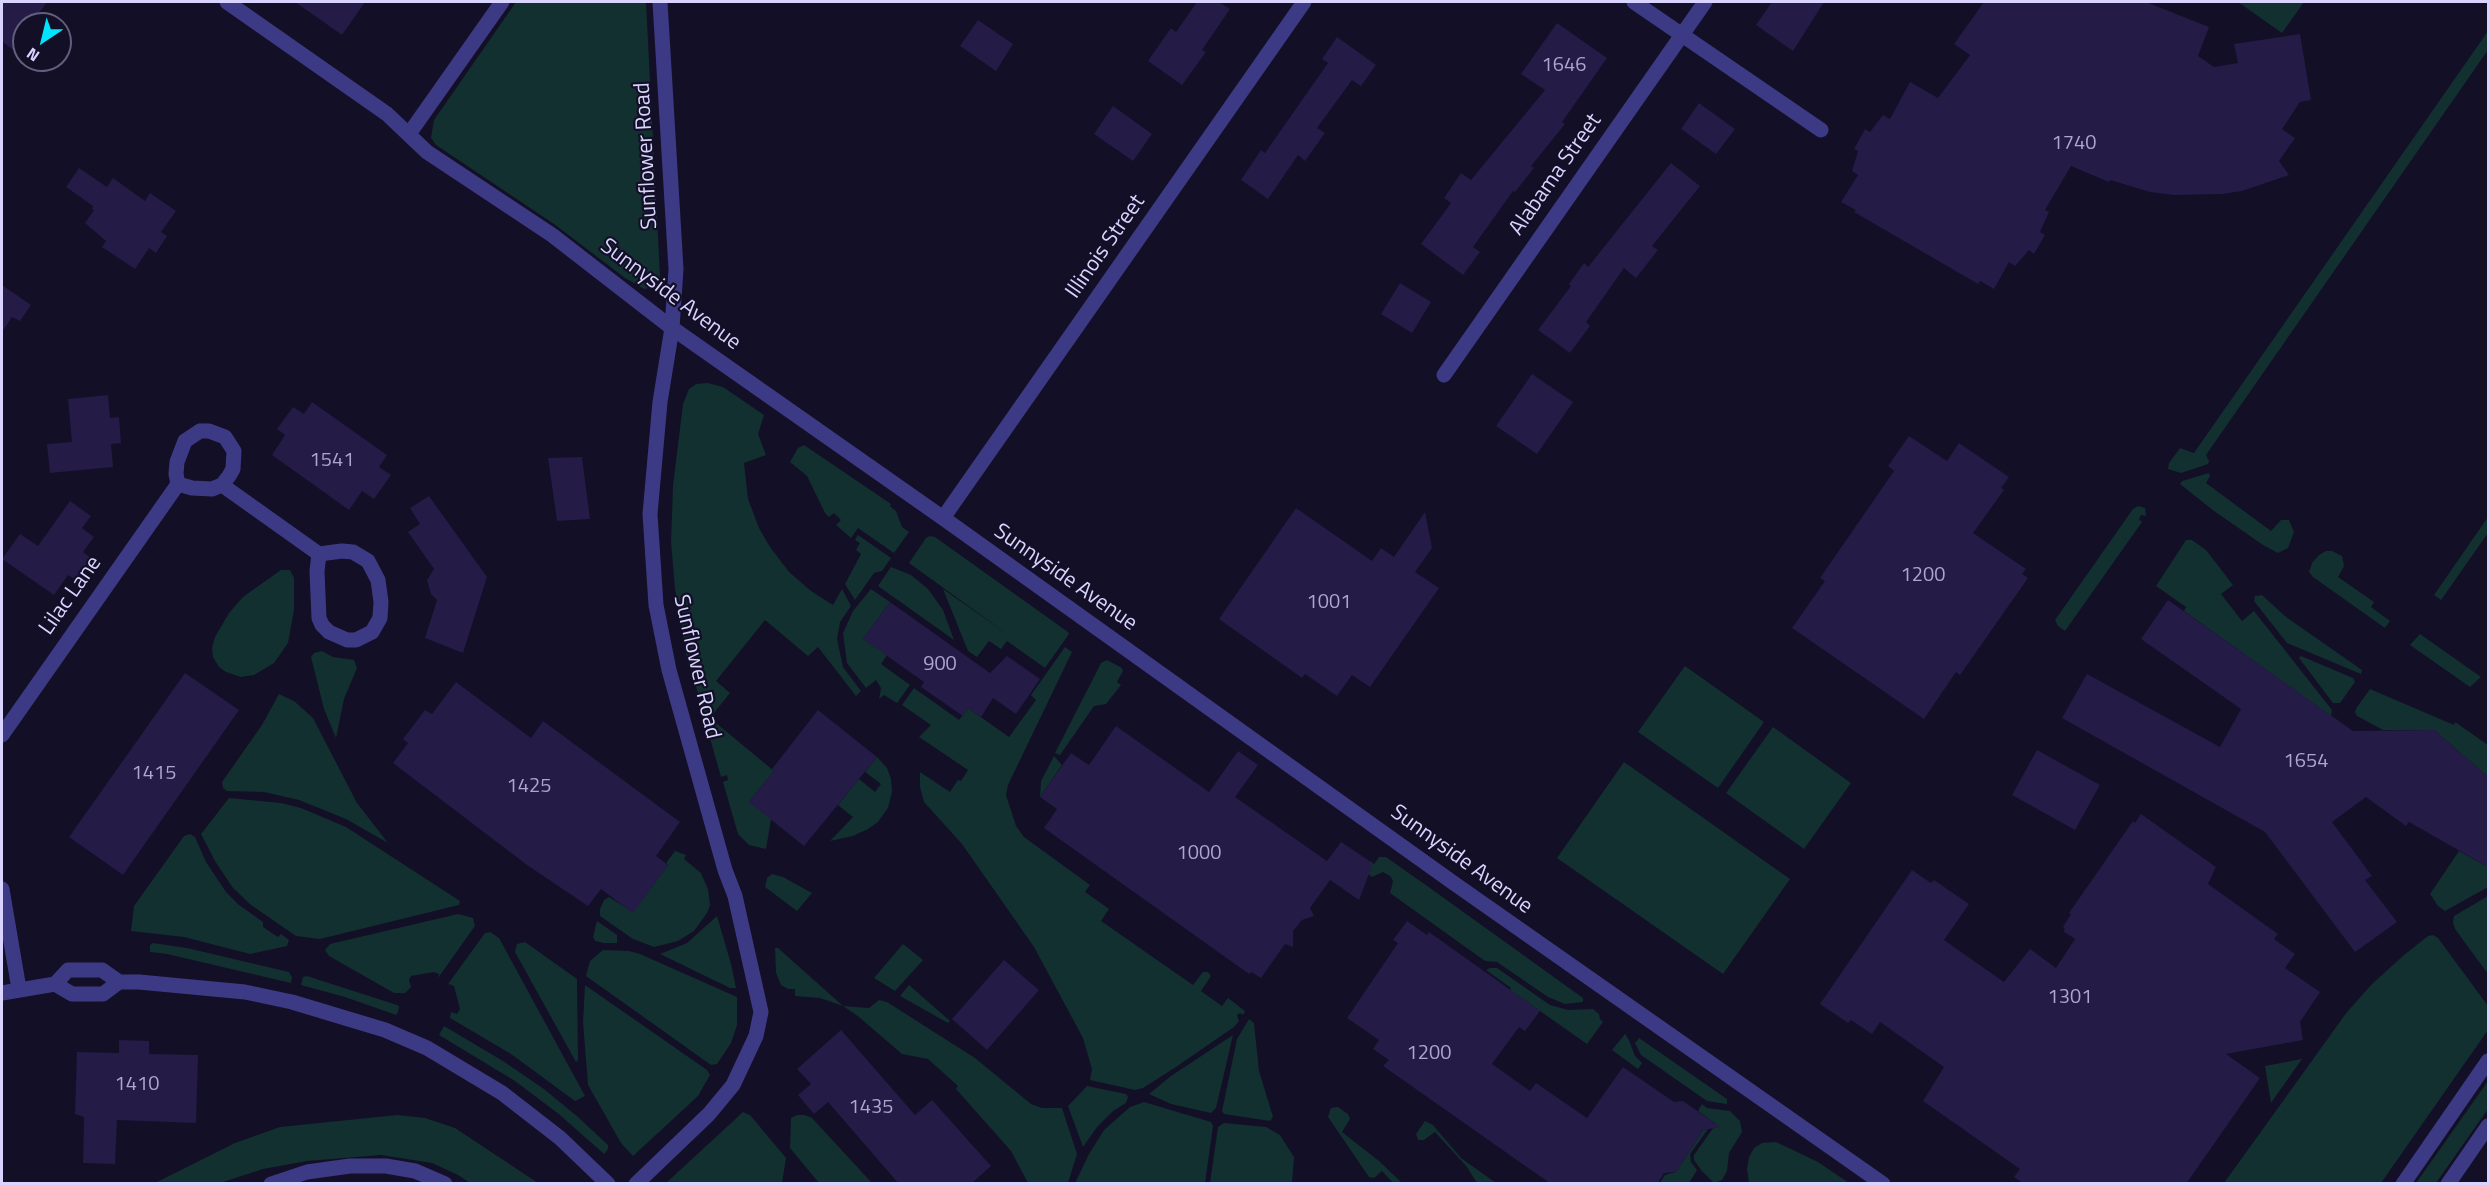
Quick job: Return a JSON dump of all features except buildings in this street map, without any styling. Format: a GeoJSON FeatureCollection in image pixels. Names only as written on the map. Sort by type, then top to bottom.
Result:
{"type":"FeatureCollection","features":[{"type":"Feature","properties":{"kind":"street","name":"Sunnyside Avenue"},"geometry":{"type":"LineString","coordinates":[[227,2],[387,114],[427,152],[561,242],[672,328],[943,518],[1455,884],[1883,1184]]}},
{"type":"Feature","properties":{"kind":"street"},"geometry":{"type":"LineString","coordinates":[[409,134],[502,2]]}},
{"type":"Feature","properties":{"kind":"street","name":"Sunflower Road"},"geometry":{"type":"LineString","coordinates":[[636,1184],[709,1114],[733,1085],[756,1036],[761,1012],[735,896],[725,870],[669,670],[656,605],[650,514],[660,402],[672,328],[676,270],[660,2]]}},
{"type":"Feature","properties":{"kind":"street","name":"Illinois Street"},"geometry":{"type":"LineString","coordinates":[[943,518],[1304,2]]}},
{"type":"Feature","properties":{"kind":"street"},"geometry":{"type":"LineString","coordinates":[[1634,2],[1821,130]]}},
{"type":"Feature","properties":{"kind":"street","name":"Alabama Street"},"geometry":{"type":"LineString","coordinates":[[1444,375],[1705,2]]}},
{"type":"Feature","properties":{"kind":"street"},"geometry":{"type":"LineString","coordinates":[[209,430],[225,437],[234,451],[233,469],[222,486],[212,489],[192,488],[178,484],[177,462],[185,441],[192,435],[209,430]]}},
{"type":"Feature","properties":{"kind":"street","name":"Lilac Lane"},"geometry":{"type":"LineString","coordinates":[[2,735],[178,484]]}},
{"type":"Feature","properties":{"kind":"street"},"geometry":{"type":"LineString","coordinates":[[222,486],[319,554],[342,550],[361,555],[373,568],[378,580],[381,602],[380,618],[372,632],[356,640],[347,640],[329,632],[322,625],[319,618],[317,571],[319,554]]}},
{"type":"Feature","properties":{"kind":"street"},"geometry":{"type":"LineString","coordinates":[[2,889],[19,989]]}},
{"type":"Feature","properties":{"kind":"street"},"geometry":{"type":"LineString","coordinates":[[2,993],[54,984],[68,970],[102,970],[119,982],[245,992],[315,1008],[385,1030],[427,1048],[502,1093],[561,1138],[608,1184]]}},
{"type":"Feature","properties":{"kind":"street"},"geometry":{"type":"LineString","coordinates":[[54,984],[72,994],[103,994],[119,982]]}},
{"type":"Feature","properties":{"kind":"street"},"geometry":{"type":"LineString","coordinates":[[2403,1184],[2488,1061]]}},
{"type":"Feature","properties":{"kind":"street"},"geometry":{"type":"LineString","coordinates":[[2448,1184],[2488,1126]]}},
{"type":"Feature","properties":{"kind":"street"},"geometry":{"type":"LineString","coordinates":[[271,1184],[307,1172],[350,1166],[386,1166],[415,1171],[446,1184]]}},
{"type":"Feature","properties":{"kind":"green space"},"geometry":{"type":"Polygon","coordinates":[[[516,2],[646,2],[660,277],[655,287],[644,289],[625,278],[554,224],[436,145],[431,138],[434,120],[516,2]]]}},
{"type":"Feature","properties":{"kind":"green space"},"geometry":{"type":"Polygon","coordinates":[[[2238,2],[2304,2],[2282,33],[2238,2]]]}},
{"type":"Feature","properties":{"kind":"green space"},"geometry":{"type":"Polygon","coordinates":[[[2488,31],[2488,50],[2206,455],[2208,464],[2181,473],[2168,469],[2169,463],[2180,448],[2194,453],[2488,31]]]}},
{"type":"Feature","properties":{"kind":"green space"},"geometry":{"type":"Polygon","coordinates":[[[708,383],[723,387],[764,415],[758,434],[766,455],[744,463],[748,499],[759,528],[770,547],[789,572],[811,591],[833,605],[842,589],[851,606],[840,622],[837,639],[843,667],[861,691],[856,696],[818,647],[808,656],[765,620],[716,681],[730,693],[710,718],[774,771],[749,802],[771,819],[766,849],[749,845],[738,834],[723,782],[728,780],[727,775],[721,777],[708,731],[710,730],[687,659],[675,589],[671,542],[673,486],[683,404],[689,389],[696,384],[708,383]]]}},
{"type":"Feature","properties":{"kind":"green space"},"geometry":{"type":"Polygon","coordinates":[[[804,445],[891,504],[902,527],[909,532],[894,553],[858,528],[851,538],[836,525],[841,520],[834,513],[829,517],[825,513],[807,476],[790,462],[798,448],[804,445]]]}},
{"type":"Feature","properties":{"kind":"green space"},"geometry":{"type":"Polygon","coordinates":[[[2209,473],[2210,476],[2206,483],[2271,531],[2281,520],[2289,520],[2294,532],[2288,548],[2278,553],[2263,545],[2180,484],[2182,481],[2209,473]]]}},
{"type":"Feature","properties":{"kind":"green space"},"geometry":{"type":"Polygon","coordinates":[[[2138,506],[2145,508],[2146,516],[2141,515],[2139,519],[2142,522],[2065,631],[2058,626],[2055,620],[2133,509],[2138,506]]]}},
{"type":"Feature","properties":{"kind":"green space"},"geometry":{"type":"Polygon","coordinates":[[[2488,517],[2488,533],[2441,600],[2434,595],[2488,517]]]}},
{"type":"Feature","properties":{"kind":"green space"},"geometry":{"type":"Polygon","coordinates":[[[858,535],[891,558],[882,571],[874,573],[855,600],[845,584],[861,554],[856,550],[860,543],[855,540],[858,535]]]}},
{"type":"Feature","properties":{"kind":"green space"},"geometry":{"type":"Polygon","coordinates":[[[935,537],[1068,632],[1069,634],[1045,668],[1007,641],[1001,649],[989,641],[977,657],[968,651],[943,589],[1010,636],[909,563],[926,538],[935,537]]]}},
{"type":"Feature","properties":{"kind":"green space"},"geometry":{"type":"Polygon","coordinates":[[[2186,540],[2192,540],[2206,550],[2233,585],[2221,594],[2242,621],[2254,611],[2332,710],[2331,716],[2184,611],[2186,607],[2156,586],[2186,540]]]}},
{"type":"Feature","properties":{"kind":"green space"},"geometry":{"type":"Polygon","coordinates":[[[2326,551],[2342,556],[2344,566],[2338,577],[2374,602],[2371,607],[2390,621],[2385,628],[2309,572],[2312,563],[2326,551]]]}},
{"type":"Feature","properties":{"kind":"green space"},"geometry":{"type":"Polygon","coordinates":[[[891,567],[911,575],[928,589],[943,610],[954,640],[878,586],[891,567]]]}},
{"type":"Feature","properties":{"kind":"green space"},"geometry":{"type":"Polygon","coordinates":[[[281,570],[290,570],[294,578],[294,610],[288,643],[274,663],[254,675],[241,677],[226,672],[219,667],[213,657],[212,648],[215,637],[229,613],[243,597],[281,570]]]}},
{"type":"Feature","properties":{"kind":"green space"},"geometry":{"type":"Polygon","coordinates":[[[871,589],[890,602],[863,639],[887,655],[881,664],[910,685],[897,703],[884,695],[879,699],[881,688],[876,680],[866,688],[847,663],[843,633],[853,611],[871,589]]]}},
{"type":"Feature","properties":{"kind":"green space"},"geometry":{"type":"Polygon","coordinates":[[[2262,595],[2286,617],[2362,670],[2361,674],[2287,643],[2254,601],[2255,596],[2262,595]]]}},
{"type":"Feature","properties":{"kind":"green space"},"geometry":{"type":"Polygon","coordinates":[[[2420,634],[2481,677],[2470,687],[2410,645],[2420,634]]]}},
{"type":"Feature","properties":{"kind":"green space"},"geometry":{"type":"Polygon","coordinates":[[[1065,647],[1072,652],[1008,785],[1006,795],[1016,826],[1024,837],[1090,885],[1085,892],[1109,909],[1101,921],[1193,985],[1203,972],[1208,972],[1211,976],[1201,991],[1222,1006],[1228,998],[1245,1011],[1243,1015],[1240,1013],[1237,1015],[1239,1021],[1234,1027],[1143,1088],[1135,1090],[1090,1080],[1092,1069],[1083,1038],[1034,947],[962,844],[924,802],[920,787],[920,772],[950,792],[968,770],[919,737],[931,725],[902,705],[914,688],[959,720],[968,708],[1009,737],[1036,700],[1031,695],[1065,647]]]}},
{"type":"Feature","properties":{"kind":"green space"},"geometry":{"type":"Polygon","coordinates":[[[322,651],[333,657],[354,660],[357,668],[344,699],[336,738],[324,709],[311,657],[314,653],[322,651]]]}},
{"type":"Feature","properties":{"kind":"green space"},"geometry":{"type":"Polygon","coordinates":[[[2301,656],[2353,678],[2355,682],[2340,703],[2333,703],[2299,658],[2301,656]]]}},
{"type":"Feature","properties":{"kind":"green space"},"geometry":{"type":"Polygon","coordinates":[[[1107,660],[1122,668],[1123,671],[1117,682],[1121,685],[1106,704],[1094,706],[1060,755],[1055,753],[1101,663],[1107,660]]]}},
{"type":"Feature","properties":{"kind":"green space"},"geometry":{"type":"Polygon","coordinates":[[[1685,666],[1764,722],[1718,788],[1638,732],[1685,666]]]}},
{"type":"Feature","properties":{"kind":"green space"},"geometry":{"type":"Polygon","coordinates":[[[2370,689],[2454,725],[2455,722],[2488,745],[2488,777],[2434,730],[2383,730],[2357,716],[2355,712],[2357,707],[2370,689]]]}},
{"type":"Feature","properties":{"kind":"green space"},"geometry":{"type":"Polygon","coordinates":[[[279,694],[294,701],[313,718],[357,803],[388,843],[346,819],[299,800],[264,792],[227,791],[223,788],[222,782],[262,725],[279,694]]]}},
{"type":"Feature","properties":{"kind":"green space"},"geometry":{"type":"Polygon","coordinates":[[[1773,727],[1851,783],[1804,849],[1726,793],[1773,727]]]}},
{"type":"Feature","properties":{"kind":"green space"},"geometry":{"type":"Polygon","coordinates":[[[1054,756],[1062,765],[1040,797],[1041,781],[1054,756]]]}},
{"type":"Feature","properties":{"kind":"green space"},"geometry":{"type":"Polygon","coordinates":[[[877,757],[887,768],[891,779],[892,792],[888,808],[878,822],[868,829],[853,836],[830,841],[853,817],[838,805],[859,779],[875,792],[881,784],[865,772],[877,757]]]}},
{"type":"Feature","properties":{"kind":"green space"},"geometry":{"type":"Polygon","coordinates":[[[1624,762],[1790,879],[1723,974],[1557,858],[1624,762]]]}},
{"type":"Feature","properties":{"kind":"green space"},"geometry":{"type":"Polygon","coordinates":[[[229,798],[281,803],[301,808],[346,827],[460,901],[459,905],[320,939],[296,936],[251,905],[233,888],[201,834],[229,798]]]}},
{"type":"Feature","properties":{"kind":"green space"},"geometry":{"type":"Polygon","coordinates":[[[190,834],[195,837],[206,862],[226,892],[239,905],[263,922],[263,927],[278,937],[281,934],[289,940],[287,946],[250,954],[184,937],[131,931],[134,906],[184,836],[190,834]]]}},
{"type":"Feature","properties":{"kind":"green space"},"geometry":{"type":"Polygon","coordinates":[[[675,851],[686,855],[684,859],[701,873],[708,889],[710,905],[694,931],[678,941],[654,947],[633,939],[600,916],[604,900],[609,897],[633,912],[668,865],[666,863],[675,851]]]}},
{"type":"Feature","properties":{"kind":"green space"},"geometry":{"type":"Polygon","coordinates":[[[2459,851],[2484,865],[2488,860],[2488,887],[2445,911],[2438,906],[2430,894],[2459,851]]]}},
{"type":"Feature","properties":{"kind":"green space"},"geometry":{"type":"Polygon","coordinates":[[[1379,857],[1386,857],[1430,888],[1583,998],[1583,1002],[1565,1004],[1548,997],[1497,962],[1485,961],[1390,893],[1393,881],[1390,876],[1383,872],[1372,877],[1367,873],[1371,868],[1369,860],[1374,864],[1379,857]]]}},
{"type":"Feature","properties":{"kind":"green space"},"geometry":{"type":"Polygon","coordinates":[[[772,874],[783,877],[812,893],[797,911],[765,887],[767,878],[772,874]]]}},
{"type":"Feature","properties":{"kind":"green space"},"geometry":{"type":"Polygon","coordinates":[[[2488,896],[2488,974],[2455,929],[2453,922],[2454,916],[2488,896]]]}},
{"type":"Feature","properties":{"kind":"green space"},"geometry":{"type":"Polygon","coordinates":[[[458,914],[473,918],[475,926],[438,978],[439,974],[434,972],[411,976],[409,980],[411,987],[405,993],[394,993],[329,956],[325,950],[330,944],[458,914]]]}},
{"type":"Feature","properties":{"kind":"green space"},"geometry":{"type":"Polygon","coordinates":[[[717,916],[736,988],[730,988],[660,954],[687,943],[717,916]]]}},
{"type":"Feature","properties":{"kind":"green space"},"geometry":{"type":"Polygon","coordinates":[[[597,921],[617,935],[617,943],[595,941],[593,937],[597,921]]]}},
{"type":"Feature","properties":{"kind":"green space"},"geometry":{"type":"Polygon","coordinates":[[[490,932],[499,938],[585,1096],[575,1101],[511,1054],[450,1018],[451,1012],[457,1014],[460,1009],[454,986],[448,984],[485,933],[490,932]]]}},
{"type":"Feature","properties":{"kind":"green space"},"geometry":{"type":"Polygon","coordinates":[[[2433,935],[2438,938],[2488,1006],[2488,1030],[2381,1183],[2224,1183],[2347,1012],[2372,984],[2404,955],[2428,936],[2433,935]]]}},
{"type":"Feature","properties":{"kind":"green space"},"geometry":{"type":"Polygon","coordinates":[[[525,942],[577,979],[578,1060],[576,1062],[515,952],[517,944],[525,942]]]}},
{"type":"Feature","properties":{"kind":"green space"},"geometry":{"type":"Polygon","coordinates":[[[153,943],[187,948],[289,972],[292,977],[291,983],[150,952],[150,945],[153,943]]]}},
{"type":"Feature","properties":{"kind":"green space"},"geometry":{"type":"Polygon","coordinates":[[[903,944],[923,960],[895,991],[874,978],[903,944]]]}},
{"type":"Feature","properties":{"kind":"green space"},"geometry":{"type":"Polygon","coordinates":[[[775,948],[778,948],[843,1006],[820,998],[795,996],[795,989],[788,989],[781,985],[776,973],[775,948]]]}},
{"type":"Feature","properties":{"kind":"green space"},"geometry":{"type":"Polygon","coordinates":[[[603,950],[629,951],[640,954],[737,997],[737,1025],[731,1043],[717,1064],[711,1065],[586,976],[590,961],[603,950]]]}},
{"type":"Feature","properties":{"kind":"green space"},"geometry":{"type":"Polygon","coordinates":[[[1497,968],[1550,1005],[1568,1010],[1593,1009],[1603,1022],[1587,1044],[1510,990],[1511,988],[1486,970],[1497,968]]]}},
{"type":"Feature","properties":{"kind":"green space"},"geometry":{"type":"Polygon","coordinates":[[[307,976],[397,1005],[399,1006],[398,1012],[396,1015],[345,997],[301,985],[303,977],[307,976]]]}},
{"type":"Feature","properties":{"kind":"green space"},"geometry":{"type":"Polygon","coordinates":[[[585,985],[707,1070],[710,1075],[698,1096],[633,1156],[621,1143],[588,1085],[583,1022],[585,985]]]}},
{"type":"Feature","properties":{"kind":"green space"},"geometry":{"type":"Polygon","coordinates":[[[909,985],[950,1021],[948,1023],[900,996],[909,985]]]}},
{"type":"Feature","properties":{"kind":"green space"},"geometry":{"type":"Polygon","coordinates":[[[879,1000],[887,1002],[975,1058],[1031,1104],[1042,1108],[1062,1108],[1077,1154],[1068,1183],[1028,1183],[1011,1151],[956,1089],[958,1086],[928,1059],[902,1054],[843,1006],[869,1008],[879,1000]]]}},
{"type":"Feature","properties":{"kind":"green space"},"geometry":{"type":"Polygon","coordinates":[[[1249,1019],[1254,1023],[1259,1071],[1273,1117],[1270,1121],[1224,1114],[1222,1111],[1237,1039],[1249,1019]]]}},
{"type":"Feature","properties":{"kind":"green space"},"geometry":{"type":"Polygon","coordinates":[[[444,1026],[503,1061],[544,1089],[608,1145],[608,1149],[604,1154],[560,1115],[515,1081],[439,1035],[444,1026]]]}},
{"type":"Feature","properties":{"kind":"green space"},"geometry":{"type":"Polygon","coordinates":[[[1625,1034],[1635,1056],[1642,1063],[1638,1069],[1612,1050],[1625,1034]]]}},
{"type":"Feature","properties":{"kind":"green space"},"geometry":{"type":"Polygon","coordinates":[[[1233,1035],[1216,1108],[1211,1113],[1171,1104],[1149,1094],[1171,1076],[1233,1035]]]}},
{"type":"Feature","properties":{"kind":"green space"},"geometry":{"type":"Polygon","coordinates":[[[1639,1038],[1727,1099],[1727,1104],[1707,1101],[1641,1055],[1635,1043],[1639,1038]]]}},
{"type":"Feature","properties":{"kind":"green space"},"geometry":{"type":"Polygon","coordinates":[[[2302,1059],[2271,1103],[2265,1066],[2302,1059]]]}},
{"type":"Feature","properties":{"kind":"green space"},"geometry":{"type":"Polygon","coordinates":[[[2488,1081],[2488,1109],[2436,1183],[2416,1183],[2488,1081]]]}},
{"type":"Feature","properties":{"kind":"green space"},"geometry":{"type":"Polygon","coordinates":[[[1087,1086],[1126,1094],[1128,1097],[1126,1103],[1113,1111],[1097,1127],[1083,1147],[1068,1106],[1087,1086]]]}},
{"type":"Feature","properties":{"kind":"green space"},"geometry":{"type":"Polygon","coordinates":[[[1144,1102],[1211,1122],[1213,1126],[1205,1183],[1075,1183],[1104,1130],[1130,1107],[1144,1102]]]}},
{"type":"Feature","properties":{"kind":"green space"},"geometry":{"type":"Polygon","coordinates":[[[1702,1104],[1707,1108],[1730,1111],[1740,1121],[1742,1132],[1729,1153],[1727,1171],[1722,1180],[1714,1183],[1694,1160],[1694,1155],[1716,1124],[1698,1111],[1702,1104]]]}},
{"type":"Feature","properties":{"kind":"green space"},"geometry":{"type":"Polygon","coordinates":[[[1338,1107],[1348,1114],[1350,1119],[1342,1132],[1379,1161],[1402,1183],[1393,1183],[1382,1171],[1374,1178],[1369,1177],[1328,1117],[1331,1108],[1338,1107]]]}},
{"type":"Feature","properties":{"kind":"green space"},"geometry":{"type":"Polygon","coordinates":[[[743,1112],[750,1115],[786,1158],[782,1183],[666,1183],[743,1112]]]}},
{"type":"Feature","properties":{"kind":"green space"},"geometry":{"type":"Polygon","coordinates":[[[397,1115],[425,1118],[455,1128],[538,1183],[470,1183],[432,1163],[381,1155],[307,1161],[263,1169],[220,1183],[155,1183],[235,1143],[280,1127],[397,1115]]]}},
{"type":"Feature","properties":{"kind":"green space"},"geometry":{"type":"Polygon","coordinates":[[[797,1115],[812,1118],[872,1183],[819,1183],[790,1148],[791,1118],[797,1115]]]}},
{"type":"Feature","properties":{"kind":"green space"},"geometry":{"type":"Polygon","coordinates":[[[1425,1121],[1433,1125],[1461,1158],[1496,1183],[1477,1183],[1467,1167],[1435,1132],[1424,1140],[1418,1140],[1416,1134],[1425,1121]]]}},
{"type":"Feature","properties":{"kind":"green space"},"geometry":{"type":"Polygon","coordinates":[[[1224,1123],[1266,1127],[1280,1135],[1294,1157],[1292,1183],[1210,1183],[1218,1127],[1224,1123]]]}},
{"type":"Feature","properties":{"kind":"green space"},"geometry":{"type":"Polygon","coordinates":[[[1708,1129],[1690,1154],[1691,1162],[1697,1170],[1689,1183],[1659,1184],[1665,1175],[1676,1172],[1703,1130],[1708,1129]]]}},
{"type":"Feature","properties":{"kind":"green space"},"geometry":{"type":"Polygon","coordinates":[[[1776,1142],[1818,1162],[1849,1183],[1749,1183],[1747,1169],[1749,1157],[1754,1148],[1762,1143],[1776,1142]]]}}]}
